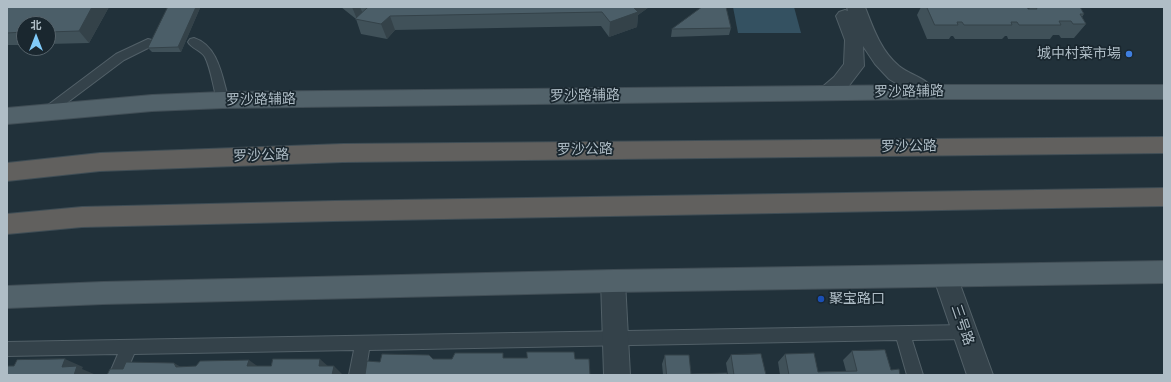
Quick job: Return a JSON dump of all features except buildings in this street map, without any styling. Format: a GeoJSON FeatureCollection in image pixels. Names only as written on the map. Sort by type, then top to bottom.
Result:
{"type":"FeatureCollection","features":[{"type":"Feature","properties":{"kind":"highway","name":"罗沙公路"},"geometry":{"type":"LineString","coordinates":[[7,172],[100,162],[343,153],[1164,145]]}},
{"type":"Feature","properties":{"kind":"highway"},"geometry":{"type":"LineString","coordinates":[[7,224],[82,217],[310,211],[1164,197]]}},
{"type":"Feature","properties":{"kind":"main road","name":"罗沙路辅路"},"geometry":{"type":"LineString","coordinates":[[7,116],[48,111],[152,103],[223,100],[926,92],[1164,92]]}},
{"type":"Feature","properties":{"kind":"main road"},"geometry":{"type":"LineString","coordinates":[[7,297],[103,293],[1164,272]]}},
{"type":"Feature","properties":{"kind":"street"},"geometry":{"type":"LineString","coordinates":[[828,94],[841,82],[854,66],[854,40],[842,7]]}},
{"type":"Feature","properties":{"kind":"street"},"geometry":{"type":"LineString","coordinates":[[856,7],[866,35],[887,66],[902,78],[926,92]]}},
{"type":"Feature","properties":{"kind":"street","name":"三号路"},"geometry":{"type":"LineString","coordinates":[[945,276],[980,375]]}},
{"type":"Feature","properties":{"kind":"street"},"geometry":{"type":"LineString","coordinates":[[613,282],[617,375]]}},
{"type":"Feature","properties":{"kind":"lane"},"geometry":{"type":"LineString","coordinates":[[194,42],[204,48],[210,56],[223,100]]}},
{"type":"Feature","properties":{"kind":"lane"},"geometry":{"type":"LineString","coordinates":[[48,111],[120,57],[148,43]]}},
{"type":"Feature","properties":{"kind":"lane"},"geometry":{"type":"LineString","coordinates":[[7,349],[903,335],[965,332]]}},
{"type":"Feature","properties":{"kind":"lane"},"geometry":{"type":"LineString","coordinates":[[903,335],[915,375]]}},
{"type":"Feature","properties":{"kind":"lane"},"geometry":{"type":"LineString","coordinates":[[357,375],[363,343]]}},
{"type":"Feature","properties":{"kind":"lane"},"geometry":{"type":"LineString","coordinates":[[118,375],[129,347]]}},
{"type":"Feature","properties":{"kind":"water"},"geometry":{"type":"Polygon","coordinates":[[[733,7],[794,7],[801,33],[738,33],[733,7]]]}},
{"type":"Feature","properties":{"kind":"place","name":"城中村菜市場"},"geometry":{"type":"Point","coordinates":[1129,54]}},
{"type":"Feature","properties":{"kind":"place","name":"聚宝路口"},"geometry":{"type":"Point","coordinates":[821,299]}}]}
